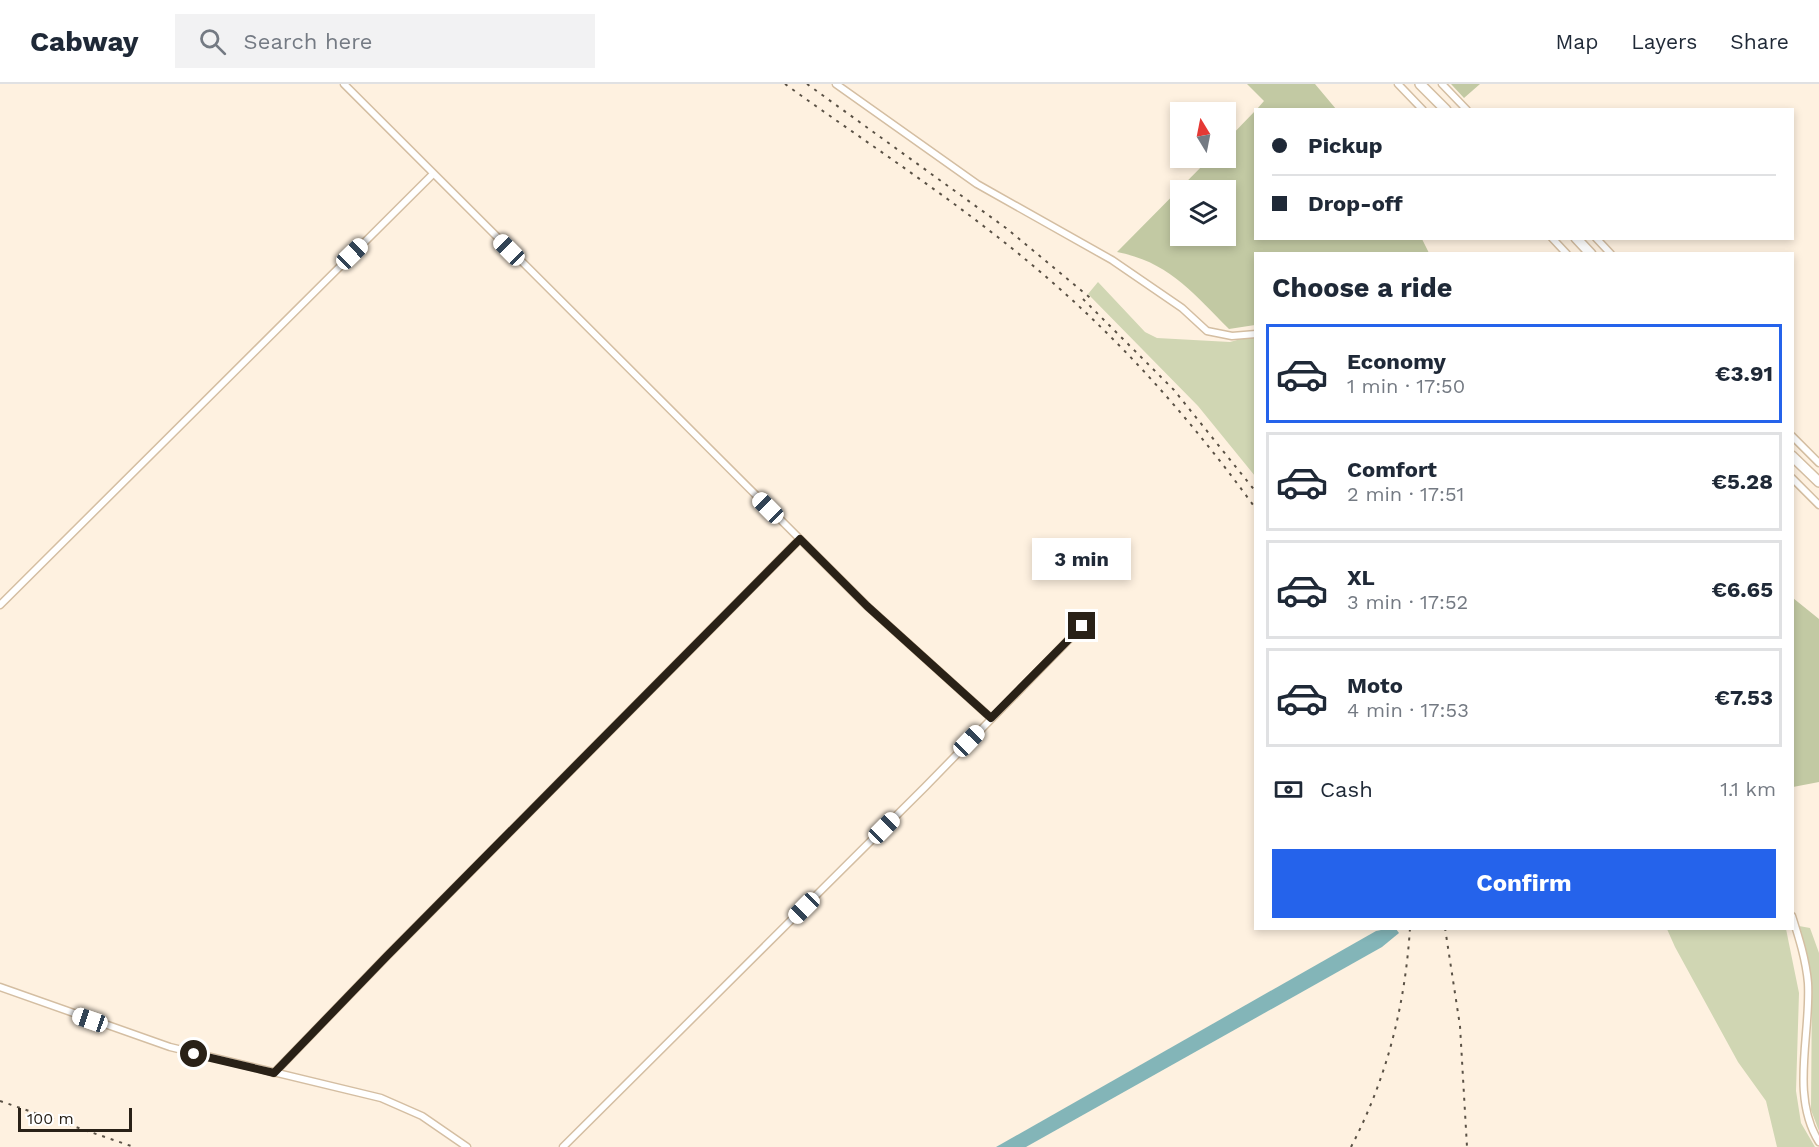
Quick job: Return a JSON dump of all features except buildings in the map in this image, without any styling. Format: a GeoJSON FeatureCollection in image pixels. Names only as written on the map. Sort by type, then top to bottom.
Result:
{"type":"FeatureCollection","features":[{"type":"Feature","properties":{"kind":"main road"},"geometry":{"type":"LineString","coordinates":[[1420,84],[1444,108]]}},
{"type":"Feature","properties":{"kind":"main road"},"geometry":{"type":"LineString","coordinates":[[1578,240],[1589,252]]}},
{"type":"Feature","properties":{"kind":"main road"},"geometry":{"type":"LineString","coordinates":[[1794,458],[1819,482]]}},
{"type":"Feature","properties":{"kind":"street"},"geometry":{"type":"LineString","coordinates":[[344,84],[874,613],[991,718]]}},
{"type":"Feature","properties":{"kind":"street"},"geometry":{"type":"LineString","coordinates":[[836,84],[977,184],[1112,260],[1182,308],[1207,331],[1232,336],[1254,334]]}},
{"type":"Feature","properties":{"kind":"street"},"geometry":{"type":"LineString","coordinates":[[1442,84],[1465,108]]}},
{"type":"Feature","properties":{"kind":"street"},"geometry":{"type":"LineString","coordinates":[[1398,85],[1421,108]]}},
{"type":"Feature","properties":{"kind":"street"},"geometry":{"type":"LineString","coordinates":[[0,605],[433,174]]}},
{"type":"Feature","properties":{"kind":"street"},"geometry":{"type":"LineString","coordinates":[[1554,240],[1566,252]]}},
{"type":"Feature","properties":{"kind":"street"},"geometry":{"type":"LineString","coordinates":[[1598,240],[1609,252]]}},
{"type":"Feature","properties":{"kind":"street"},"geometry":{"type":"LineString","coordinates":[[1794,438],[1819,463]]}},
{"type":"Feature","properties":{"kind":"street"},"geometry":{"type":"LineString","coordinates":[[1794,480],[1819,505]]}},
{"type":"Feature","properties":{"kind":"street"},"geometry":{"type":"LineString","coordinates":[[274,1073],[800,539]]}},
{"type":"Feature","properties":{"kind":"street"},"geometry":{"type":"LineString","coordinates":[[563,1147],[1082,626]]}},
{"type":"Feature","properties":{"kind":"street"},"geometry":{"type":"LineString","coordinates":[[1794,922],[1804,955],[1808,982],[1806,1106],[1819,1142]]}},
{"type":"Feature","properties":{"kind":"street"},"geometry":{"type":"LineString","coordinates":[[0,987],[170,1047],[397,1104],[467,1147]]}},
{"type":"Feature","properties":{"kind":"green space"},"geometry":{"type":"Polygon","coordinates":[[[1247,84],[1315,84],[1335,108],[1258,108],[1264,101],[1247,84]]]}},
{"type":"Feature","properties":{"kind":"green space"},"geometry":{"type":"Polygon","coordinates":[[[1451,84],[1480,84],[1464,98],[1451,84]]]}},
{"type":"Feature","properties":{"kind":"green space"},"geometry":{"type":"Polygon","coordinates":[[[1254,112],[1254,240],[1422,240],[1428,252],[1254,252],[1254,325],[1229,329],[1191,291],[1166,271],[1151,263],[1117,252],[1170,198],[1170,246],[1236,246],[1236,180],[1188,180],[1200,168],[1236,168],[1236,131],[1254,112]]]}},
{"type":"Feature","properties":{"kind":"green space"},"geometry":{"type":"Polygon","coordinates":[[[1098,282],[1145,332],[1157,338],[1230,342],[1254,335],[1254,475],[1198,406],[1088,294],[1098,282]]]}},
{"type":"Feature","properties":{"kind":"green space"},"geometry":{"type":"Polygon","coordinates":[[[1794,599],[1819,619],[1819,782],[1794,787],[1794,599]]]}},
{"type":"Feature","properties":{"kind":"green space"},"geometry":{"type":"Polygon","coordinates":[[[1799,926],[1810,928],[1819,953],[1819,1131],[1811,1110],[1812,983],[1799,926]]]}},
{"type":"Feature","properties":{"kind":"green space"},"geometry":{"type":"Polygon","coordinates":[[[1667,930],[1786,930],[1799,993],[1796,1091],[1801,1123],[1815,1147],[1777,1147],[1766,1101],[1738,1062],[1667,930]]]}},
{"type":"Feature","properties":{"kind":"water"},"geometry":{"type":"Polygon","coordinates":[[[1397,930],[1399,933],[1382,947],[1026,1147],[996,1147],[1376,931],[1397,930]]]}},
{"type":"Feature","properties":{"kind":"railway"},"geometry":{"type":"LineString","coordinates":[[785,84],[988,229],[1052,282],[1135,361],[1210,448],[1254,506]]}},
{"type":"Feature","properties":{"kind":"railway"},"geometry":{"type":"LineString","coordinates":[[807,84],[1006,228],[1094,301]]}},
{"type":"Feature","properties":{"kind":"railway"},"geometry":{"type":"LineString","coordinates":[[1083,299],[1174,390],[1254,490]]}},
{"type":"Feature","properties":{"kind":"railway"},"geometry":{"type":"LineString","coordinates":[[1351,1147],[1375,1095],[1392,1041],[1404,985],[1410,930]]}},
{"type":"Feature","properties":{"kind":"railway"},"geometry":{"type":"LineString","coordinates":[[1445,930],[1460,1026],[1467,1147]]}},
{"type":"Feature","properties":{"kind":"railway"},"geometry":{"type":"LineString","coordinates":[[0,1101],[134,1147]]}},
{"type":"Feature","properties":{"kind":"route"},"geometry":{"type":"LineString","coordinates":[[194,1054],[274,1073],[800,539],[867,606],[991,718],[1082,626]]}}]}
